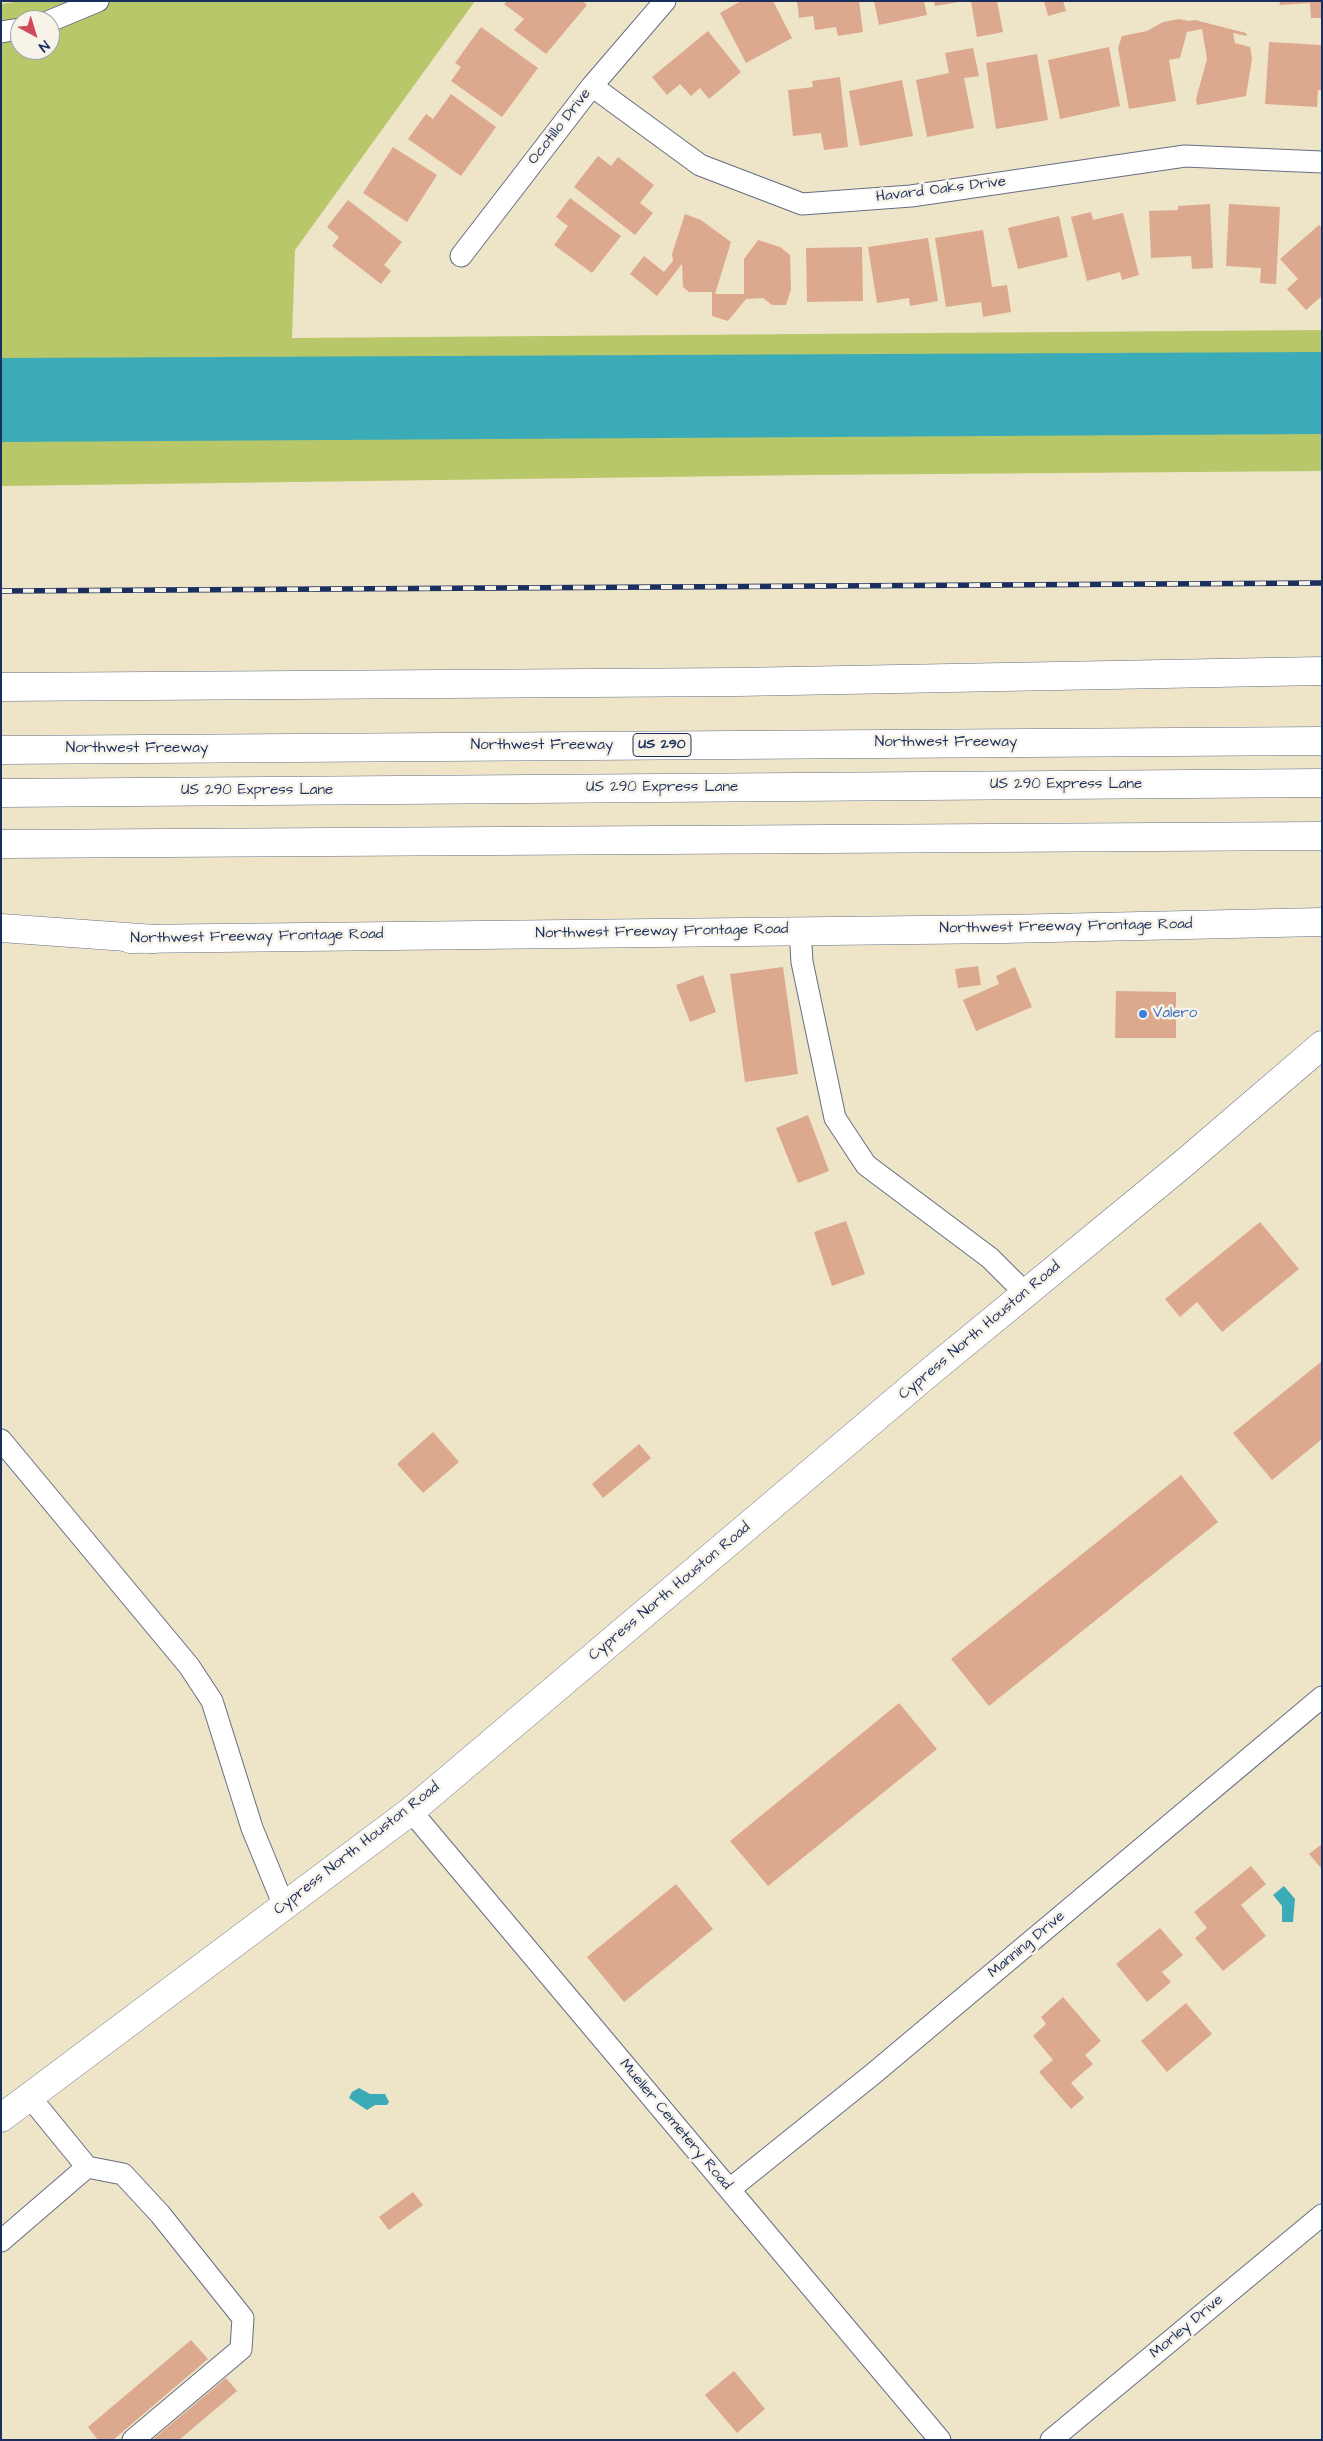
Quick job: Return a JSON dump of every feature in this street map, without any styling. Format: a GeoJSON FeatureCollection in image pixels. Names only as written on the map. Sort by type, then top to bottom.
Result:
{"type":"FeatureCollection","features":[{"type":"Feature","properties":{"kind":"main road"},"geometry":{"type":"LineString","coordinates":[[1,686],[738,682],[1322,671]]}},
{"type":"Feature","properties":{"kind":"main road","name":"Northwest Freeway"},"geometry":{"type":"LineString","coordinates":[[1,750],[1322,741]]}},
{"type":"Feature","properties":{"kind":"main road","name":"US 290 Express Lane"},"geometry":{"type":"LineString","coordinates":[[1,793],[1322,783]]}},
{"type":"Feature","properties":{"kind":"main road"},"geometry":{"type":"LineString","coordinates":[[1,844],[1322,836]]}},
{"type":"Feature","properties":{"kind":"main road","name":"Northwest Freeway Frontage Road"},"geometry":{"type":"LineString","coordinates":[[1,939],[154,939],[1322,922]]}},
{"type":"Feature","properties":{"kind":"main road"},"geometry":{"type":"LineString","coordinates":[[1,928],[154,939]]}},
{"type":"Feature","properties":{"kind":"main road","name":"Cypress North Houston Road"},"geometry":{"type":"LineString","coordinates":[[1,2118],[411,1810],[1025,1293],[1183,1164],[1322,1045]]}},
{"type":"Feature","properties":{"kind":"street"},"geometry":{"type":"LineString","coordinates":[[60,17],[98,1]]}},
{"type":"Feature","properties":{"kind":"street","name":"Ocotillo Drive"},"geometry":{"type":"LineString","coordinates":[[460,256],[592,86],[665,1]]}},
{"type":"Feature","properties":{"kind":"street","name":"Havard Oaks Drive"},"geometry":{"type":"LineString","coordinates":[[592,86],[700,165],[802,204],[911,196],[1185,156],[1322,162]]}},
{"type":"Feature","properties":{"kind":"street"},"geometry":{"type":"LineString","coordinates":[[800,930],[802,962],[835,1118],[866,1165],[990,1258],[1025,1293]]}},
{"type":"Feature","properties":{"kind":"street"},"geometry":{"type":"LineString","coordinates":[[1,1440],[189,1666],[212,1701],[252,1828],[284,1906]]}},
{"type":"Feature","properties":{"kind":"street","name":"Manning Drive"},"geometry":{"type":"LineString","coordinates":[[730,2189],[933,2024],[1322,1697]]}},
{"type":"Feature","properties":{"kind":"street","name":"Mueller Cemetery Road"},"geometry":{"type":"LineString","coordinates":[[411,1810],[940,2440]]}},
{"type":"Feature","properties":{"kind":"street"},"geometry":{"type":"LineString","coordinates":[[29,2096],[87,2167],[124,2174],[160,2214],[243,2318],[241,2348],[133,2440]]}},
{"type":"Feature","properties":{"kind":"street"},"geometry":{"type":"LineString","coordinates":[[1,2242],[87,2167]]}},
{"type":"Feature","properties":{"kind":"street","name":"Morley Drive"},"geometry":{"type":"LineString","coordinates":[[1052,2440],[1322,2215]]}},
{"type":"Feature","properties":{"kind":"green space"},"geometry":{"type":"Polygon","coordinates":[[[21,1],[475,1],[295,250],[292,338],[1322,330],[1322,471],[807,475],[1,486],[1,4],[21,1]]]}},
{"type":"Feature","properties":{"kind":"water"},"geometry":{"type":"Polygon","coordinates":[[[1322,352],[1322,434],[1,442],[1,358],[1322,352]]]}},
{"type":"Feature","properties":{"kind":"water"},"geometry":{"type":"Polygon","coordinates":[[[1284,1886],[1295,1899],[1293,1922],[1282,1922],[1282,1906],[1273,1895],[1284,1886]]]}},
{"type":"Feature","properties":{"kind":"water"},"geometry":{"type":"Polygon","coordinates":[[[359,2088],[370,2094],[385,2094],[389,2102],[387,2105],[375,2105],[367,2110],[349,2098],[352,2092],[359,2088]]]}},
{"type":"Feature","properties":{"kind":"building"},"geometry":{"type":"Polygon","coordinates":[[[507,1],[583,1],[587,5],[546,54],[514,30],[524,19],[504,4],[507,1]]]}},
{"type":"Feature","properties":{"kind":"building"},"geometry":{"type":"Polygon","coordinates":[[[741,1],[773,1],[792,38],[746,63],[720,13],[741,1]]]}},
{"type":"Feature","properties":{"kind":"building"},"geometry":{"type":"Polygon","coordinates":[[[797,1],[859,1],[863,32],[838,36],[836,27],[815,30],[813,16],[799,18],[797,1]]]}},
{"type":"Feature","properties":{"kind":"building"},"geometry":{"type":"Polygon","coordinates":[[[874,1],[924,1],[927,15],[879,25],[874,1]]]}},
{"type":"Feature","properties":{"kind":"building"},"geometry":{"type":"Polygon","coordinates":[[[934,1],[959,1],[959,2],[935,6],[934,1]]]}},
{"type":"Feature","properties":{"kind":"building"},"geometry":{"type":"Polygon","coordinates":[[[971,1],[997,1],[1003,32],[977,37],[971,1]]]}},
{"type":"Feature","properties":{"kind":"building"},"geometry":{"type":"Polygon","coordinates":[[[1044,1],[1063,1],[1066,11],[1048,16],[1044,1]]]}},
{"type":"Feature","properties":{"kind":"building"},"geometry":{"type":"Polygon","coordinates":[[[1279,1],[1322,1],[1322,18],[1311,18],[1310,3],[1280,5],[1279,1]]]}},
{"type":"Feature","properties":{"kind":"building"},"geometry":{"type":"Polygon","coordinates":[[[1179,19],[1195,20],[1246,33],[1247,36],[1233,33],[1235,43],[1250,47],[1252,59],[1246,96],[1197,105],[1196,99],[1207,59],[1202,29],[1187,32],[1180,58],[1169,60],[1176,101],[1129,109],[1118,48],[1122,36],[1147,31],[1163,22],[1179,19]]]}},
{"type":"Feature","properties":{"kind":"building"},"geometry":{"type":"Polygon","coordinates":[[[481,27],[538,68],[502,117],[451,81],[461,67],[455,63],[481,27]]]}},
{"type":"Feature","properties":{"kind":"building"},"geometry":{"type":"Polygon","coordinates":[[[708,31],[741,72],[709,99],[700,88],[691,96],[680,84],[667,95],[652,77],[708,31]]]}},
{"type":"Feature","properties":{"kind":"building"},"geometry":{"type":"Polygon","coordinates":[[[1269,42],[1322,45],[1322,90],[1318,90],[1317,107],[1265,104],[1269,42]]]}},
{"type":"Feature","properties":{"kind":"building"},"geometry":{"type":"Polygon","coordinates":[[[1109,47],[1120,106],[1060,119],[1048,60],[1109,47]]]}},
{"type":"Feature","properties":{"kind":"building"},"geometry":{"type":"Polygon","coordinates":[[[973,48],[979,76],[964,78],[974,128],[927,137],[916,80],[949,73],[945,53],[973,48]]]}},
{"type":"Feature","properties":{"kind":"building"},"geometry":{"type":"Polygon","coordinates":[[[1037,54],[1048,120],[996,129],[986,63],[1037,54]]]}},
{"type":"Feature","properties":{"kind":"building"},"geometry":{"type":"Polygon","coordinates":[[[840,77],[848,147],[824,150],[821,133],[793,136],[788,90],[813,87],[812,81],[840,77]]]}},
{"type":"Feature","properties":{"kind":"building"},"geometry":{"type":"Polygon","coordinates":[[[902,80],[913,136],[860,146],[849,91],[902,80]]]}},
{"type":"Feature","properties":{"kind":"building"},"geometry":{"type":"Polygon","coordinates":[[[451,94],[496,127],[461,176],[408,139],[426,114],[433,119],[451,94]]]}},
{"type":"Feature","properties":{"kind":"building"},"geometry":{"type":"Polygon","coordinates":[[[393,147],[437,175],[407,222],[363,193],[393,147]]]}},
{"type":"Feature","properties":{"kind":"building"},"geometry":{"type":"Polygon","coordinates":[[[598,156],[611,166],[618,157],[654,185],[640,203],[653,213],[635,235],[574,187],[598,156]]]}},
{"type":"Feature","properties":{"kind":"building"},"geometry":{"type":"Polygon","coordinates":[[[570,198],[621,236],[592,273],[554,245],[568,226],[556,217],[570,198]]]}},
{"type":"Feature","properties":{"kind":"building"},"geometry":{"type":"Polygon","coordinates":[[[348,200],[402,242],[384,265],[391,271],[381,284],[332,246],[339,237],[327,227],[348,200]]]}},
{"type":"Feature","properties":{"kind":"building"},"geometry":{"type":"Polygon","coordinates":[[[1210,204],[1213,268],[1192,269],[1191,256],[1151,258],[1149,211],[1178,210],[1178,206],[1210,204]]]}},
{"type":"Feature","properties":{"kind":"building"},"geometry":{"type":"Polygon","coordinates":[[[1229,204],[1280,207],[1276,284],[1260,283],[1261,268],[1226,266],[1229,204]]]}},
{"type":"Feature","properties":{"kind":"building"},"geometry":{"type":"Polygon","coordinates":[[[1091,212],[1093,220],[1123,213],[1139,275],[1122,280],[1120,272],[1087,281],[1071,217],[1091,212]]]}},
{"type":"Feature","properties":{"kind":"building"},"geometry":{"type":"Polygon","coordinates":[[[685,214],[701,220],[731,242],[715,294],[744,294],[744,259],[758,240],[780,247],[790,255],[791,289],[786,305],[772,305],[763,298],[746,299],[728,321],[712,316],[712,292],[689,292],[683,287],[682,264],[657,296],[630,274],[644,256],[664,272],[673,261],[672,254],[685,214]]]}},
{"type":"Feature","properties":{"kind":"building"},"geometry":{"type":"Polygon","coordinates":[[[1059,216],[1068,257],[1018,269],[1008,228],[1059,216]]]}},
{"type":"Feature","properties":{"kind":"building"},"geometry":{"type":"Polygon","coordinates":[[[1319,225],[1322,228],[1322,296],[1306,310],[1287,289],[1298,279],[1280,259],[1319,225]]]}},
{"type":"Feature","properties":{"kind":"building"},"geometry":{"type":"Polygon","coordinates":[[[983,230],[992,287],[1007,285],[1011,312],[983,317],[981,302],[946,307],[935,238],[983,230]]]}},
{"type":"Feature","properties":{"kind":"building"},"geometry":{"type":"Polygon","coordinates":[[[928,238],[938,301],[910,306],[909,298],[877,303],[868,247],[928,238]]]}},
{"type":"Feature","properties":{"kind":"building"},"geometry":{"type":"Polygon","coordinates":[[[862,247],[863,301],[807,302],[806,248],[862,247]]]}},
{"type":"Feature","properties":{"kind":"building"},"geometry":{"type":"Polygon","coordinates":[[[978,966],[981,985],[958,988],[955,969],[978,966]]]}},
{"type":"Feature","properties":{"kind":"building"},"geometry":{"type":"Polygon","coordinates":[[[783,967],[798,1074],[745,1082],[730,974],[783,967]]]}},
{"type":"Feature","properties":{"kind":"building"},"geometry":{"type":"Polygon","coordinates":[[[1015,967],[1032,1007],[976,1031],[963,1000],[999,984],[996,976],[1015,967]]]}},
{"type":"Feature","properties":{"kind":"building"},"geometry":{"type":"Polygon","coordinates":[[[703,975],[716,1012],[690,1022],[676,985],[703,975]]]}},
{"type":"Feature","properties":{"kind":"building"},"geometry":{"type":"Polygon","coordinates":[[[1116,991],[1176,992],[1176,1038],[1115,1038],[1116,991]]]}},
{"type":"Feature","properties":{"kind":"building"},"geometry":{"type":"Polygon","coordinates":[[[808,1115],[829,1171],[798,1183],[776,1128],[808,1115]]]}},
{"type":"Feature","properties":{"kind":"building"},"geometry":{"type":"Polygon","coordinates":[[[846,1221],[865,1274],[832,1286],[814,1232],[846,1221]]]}},
{"type":"Feature","properties":{"kind":"building"},"geometry":{"type":"Polygon","coordinates":[[[1260,1222],[1299,1269],[1222,1332],[1197,1302],[1180,1317],[1165,1299],[1260,1222]]]}},
{"type":"Feature","properties":{"kind":"building"},"geometry":{"type":"Polygon","coordinates":[[[1322,1361],[1322,1439],[1272,1480],[1233,1433],[1322,1361]]]}},
{"type":"Feature","properties":{"kind":"building"},"geometry":{"type":"Polygon","coordinates":[[[433,1432],[459,1462],[423,1493],[397,1464],[433,1432]]]}},
{"type":"Feature","properties":{"kind":"building"},"geometry":{"type":"Polygon","coordinates":[[[639,1444],[651,1458],[603,1498],[592,1484],[639,1444]]]}},
{"type":"Feature","properties":{"kind":"building"},"geometry":{"type":"Polygon","coordinates":[[[1181,1475],[1218,1522],[989,1706],[951,1659],[1181,1475]]]}},
{"type":"Feature","properties":{"kind":"building"},"geometry":{"type":"Polygon","coordinates":[[[899,1703],[937,1749],[768,1886],[730,1841],[899,1703]]]}},
{"type":"Feature","properties":{"kind":"building"},"geometry":{"type":"Polygon","coordinates":[[[1322,1844],[1322,1869],[1309,1854],[1322,1844]]]}},
{"type":"Feature","properties":{"kind":"building"},"geometry":{"type":"Polygon","coordinates":[[[1251,1866],[1266,1884],[1241,1905],[1266,1936],[1223,1971],[1195,1938],[1207,1928],[1194,1912],[1251,1866]]]}},
{"type":"Feature","properties":{"kind":"building"},"geometry":{"type":"Polygon","coordinates":[[[676,1884],[713,1929],[624,2002],[587,1957],[676,1884]]]}},
{"type":"Feature","properties":{"kind":"building"},"geometry":{"type":"Polygon","coordinates":[[[1160,1928],[1183,1955],[1162,1972],[1171,1982],[1147,2002],[1116,1964],[1160,1928]]]}},
{"type":"Feature","properties":{"kind":"building"},"geometry":{"type":"Polygon","coordinates":[[[1063,1997],[1101,2041],[1085,2055],[1093,2064],[1071,2083],[1084,2098],[1071,2109],[1039,2072],[1053,2060],[1033,2036],[1046,2024],[1041,2017],[1063,1997]]]}},
{"type":"Feature","properties":{"kind":"building"},"geometry":{"type":"Polygon","coordinates":[[[1186,2003],[1212,2034],[1167,2072],[1141,2041],[1186,2003]]]}},
{"type":"Feature","properties":{"kind":"building"},"geometry":{"type":"Polygon","coordinates":[[[413,2192],[423,2205],[389,2230],[379,2217],[413,2192]]]}},
{"type":"Feature","properties":{"kind":"building"},"geometry":{"type":"Polygon","coordinates":[[[191,2340],[208,2359],[113,2440],[98,2440],[88,2427],[191,2340]]]}},
{"type":"Feature","properties":{"kind":"building"},"geometry":{"type":"Polygon","coordinates":[[[734,2371],[765,2409],[737,2433],[705,2395],[734,2371]]]}},
{"type":"Feature","properties":{"kind":"building"},"geometry":{"type":"Polygon","coordinates":[[[226,2378],[237,2391],[179,2440],[152,2440],[226,2378]]]}},
{"type":"Feature","properties":{"kind":"railway"},"geometry":{"type":"LineString","coordinates":[[1,591],[1322,583]]}},
{"type":"Feature","properties":{"kind":"place","name":"Valero"},"geometry":{"type":"Point","coordinates":[1143,1014]}}]}
